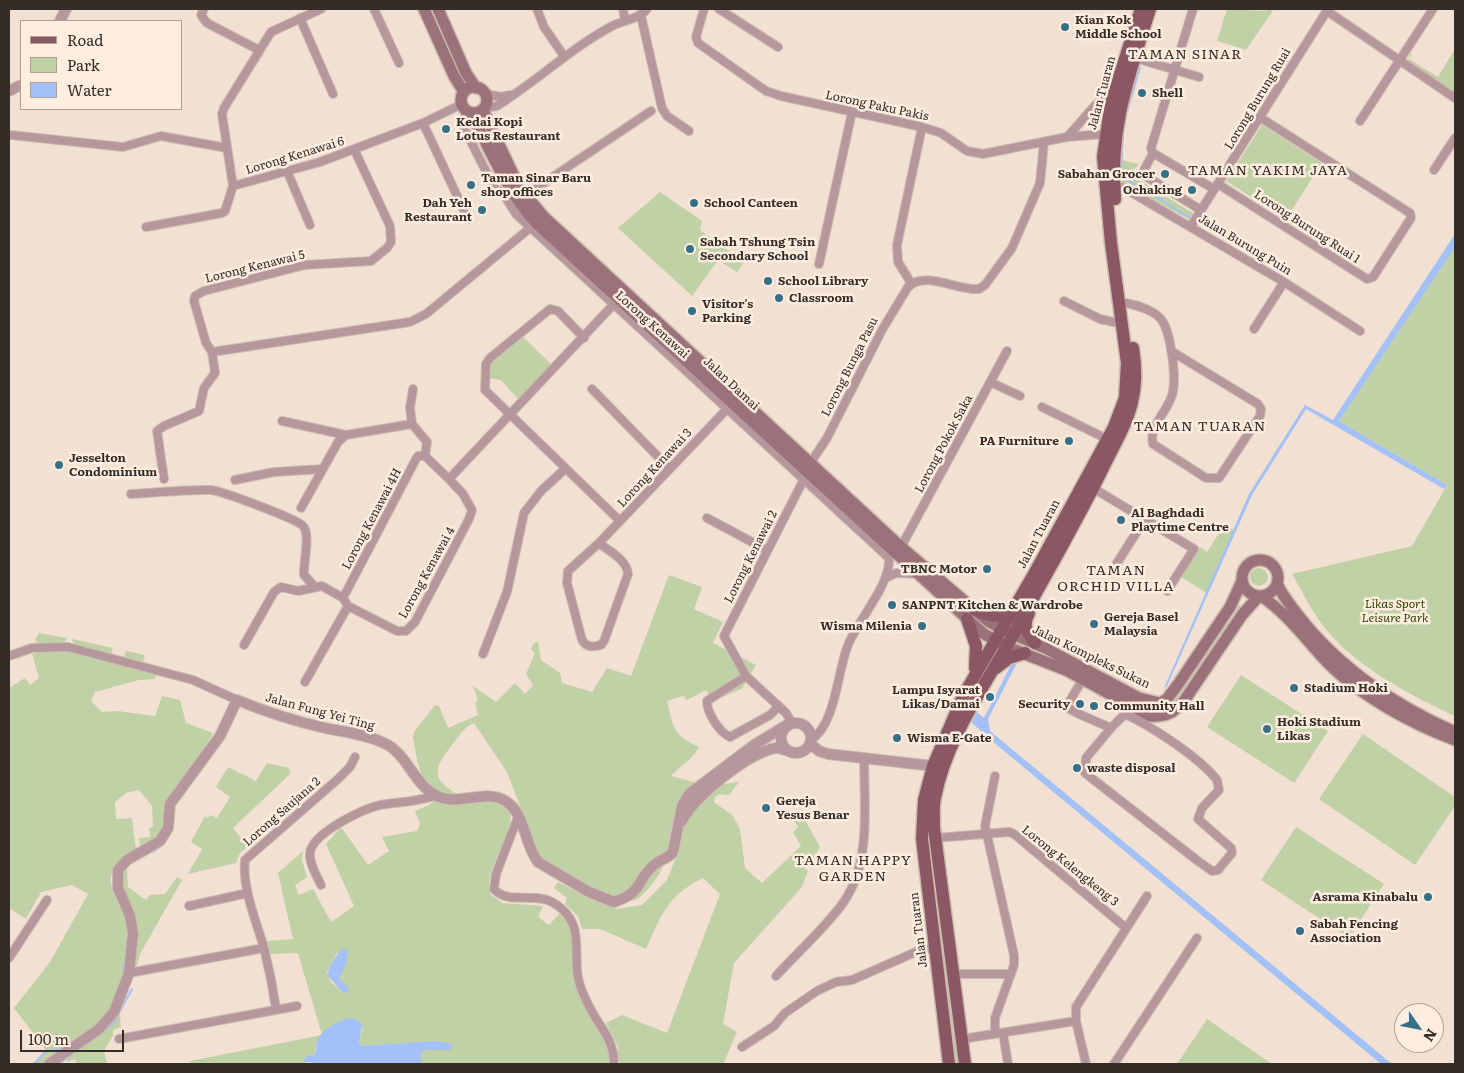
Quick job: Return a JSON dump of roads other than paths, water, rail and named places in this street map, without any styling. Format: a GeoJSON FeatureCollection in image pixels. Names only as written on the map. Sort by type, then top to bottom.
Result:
{"type":"FeatureCollection","features":[{"type":"Feature","properties":{"kind":"main road"},"geometry":{"type":"LineString","coordinates":[[424,9],[454,76],[464,92],[467,109],[484,109],[486,94],[476,88],[466,73],[438,9]]}},
{"type":"Feature","properties":{"kind":"main road","name":"Jalan Tuaran"},"geometry":{"type":"LineString","coordinates":[[965,1064],[935,838],[934,800],[942,770],[974,703],[1006,646],[1007,632],[1013,609],[1107,439],[1125,398],[1128,379],[1123,324],[1098,135],[1141,9]]}},
{"type":"Feature","properties":{"kind":"main road","name":"Jalan Tuaran"},"geometry":{"type":"LineString","coordinates":[[949,1064],[922,839],[924,800],[933,766],[963,696],[994,640],[1007,632],[1043,579],[1093,488],[1129,416],[1136,394],[1137,371],[1126,303],[1114,187],[1115,128],[1150,9]]}},
{"type":"Feature","properties":{"kind":"main road"},"geometry":{"type":"LineString","coordinates":[[1098,135],[1109,128],[1120,94],[1128,79]]}},
{"type":"Feature","properties":{"kind":"main road"},"geometry":{"type":"LineString","coordinates":[[464,92],[476,88]]}},
{"type":"Feature","properties":{"kind":"main road","name":"Jalan Damai"},"geometry":{"type":"LineString","coordinates":[[467,109],[504,188],[536,223],[917,574],[971,615],[1007,632]]}},
{"type":"Feature","properties":{"kind":"main road","name":"Jalan Damai"},"geometry":{"type":"LineString","coordinates":[[484,109],[519,187],[544,217],[901,547],[971,615],[984,634],[1006,646]]}},
{"type":"Feature","properties":{"kind":"main road"},"geometry":{"type":"LineString","coordinates":[[1455,732],[1408,707],[1366,681],[1337,659],[1303,622],[1277,583],[1274,568],[1265,561],[1253,562],[1244,570],[1242,581],[1248,591],[1260,596],[1282,611],[1329,664],[1346,678],[1409,719],[1455,740]]}},
{"type":"Feature","properties":{"kind":"main road"},"geometry":{"type":"LineString","coordinates":[[1034,643],[1024,625],[1041,592],[1043,579]]}},
{"type":"Feature","properties":{"kind":"main road","name":"Jalan Kompleks Sukan"},"geometry":{"type":"LineString","coordinates":[[1007,632],[1034,643],[1139,698],[1160,702],[1167,699],[1179,683],[1230,607],[1242,581]]}},
{"type":"Feature","properties":{"kind":"main road"},"geometry":{"type":"LineString","coordinates":[[1260,596],[1273,590],[1277,583]]}},
{"type":"Feature","properties":{"kind":"main road","name":"Jalan Kompleks Sukan"},"geometry":{"type":"LineString","coordinates":[[1006,646],[1083,679],[1150,716],[1163,717],[1173,713],[1184,701],[1242,615],[1260,596]]}},
{"type":"Feature","properties":{"kind":"main road"},"geometry":{"type":"LineString","coordinates":[[963,696],[977,657],[971,615],[999,617],[1013,609]]}},
{"type":"Feature","properties":{"kind":"main road"},"geometry":{"type":"LineString","coordinates":[[990,675],[1002,662],[1024,653]]}},
{"type":"Feature","properties":{"kind":"main road"},"geometry":{"type":"LineString","coordinates":[[933,766],[936,776],[934,800]]}},
{"type":"Feature","properties":{"kind":"street"},"geometry":{"type":"LineString","coordinates":[[204,9],[201,15],[206,23],[259,50]]}},
{"type":"Feature","properties":{"kind":"street"},"geometry":{"type":"LineString","coordinates":[[234,186],[222,114],[271,32],[321,9]]}},
{"type":"Feature","properties":{"kind":"street"},"geometry":{"type":"LineString","coordinates":[[374,9],[399,63]]}},
{"type":"Feature","properties":{"kind":"street"},"geometry":{"type":"LineString","coordinates":[[537,9],[544,27],[564,56]]}},
{"type":"Feature","properties":{"kind":"street"},"geometry":{"type":"LineString","coordinates":[[623,9],[625,20]]}},
{"type":"Feature","properties":{"kind":"street"},"geometry":{"type":"LineString","coordinates":[[484,109],[497,106],[564,56],[625,20],[641,16],[648,9]]}},
{"type":"Feature","properties":{"kind":"street","name":"Lorong Paku Pakis"},"geometry":{"type":"LineString","coordinates":[[704,9],[696,37],[698,43],[766,91],[922,127],[941,133],[968,151],[983,154],[1067,138],[1098,135]]}},
{"type":"Feature","properties":{"kind":"street"},"geometry":{"type":"LineString","coordinates":[[719,9],[778,47]]}},
{"type":"Feature","properties":{"kind":"street"},"geometry":{"type":"LineString","coordinates":[[1193,9],[1151,148],[1153,153],[1216,186]]}},
{"type":"Feature","properties":{"kind":"street"},"geometry":{"type":"LineString","coordinates":[[1360,121],[1433,9]]}},
{"type":"Feature","properties":{"kind":"street"},"geometry":{"type":"LineString","coordinates":[[1327,10],[1455,98]]}},
{"type":"Feature","properties":{"kind":"street","name":"Lorong Burung Ruai"},"geometry":{"type":"LineString","coordinates":[[1191,226],[1327,10]]}},
{"type":"Feature","properties":{"kind":"street"},"geometry":{"type":"LineString","coordinates":[[641,16],[662,108],[667,116],[689,131]]}},
{"type":"Feature","properties":{"kind":"street"},"geometry":{"type":"LineString","coordinates":[[300,18],[333,94]]}},
{"type":"Feature","properties":{"kind":"street"},"geometry":{"type":"LineString","coordinates":[[1135,58],[1199,77]]}},
{"type":"Feature","properties":{"kind":"street"},"geometry":{"type":"LineString","coordinates":[[1067,138],[1078,128],[1086,115],[1103,96],[1115,89]]}},
{"type":"Feature","properties":{"kind":"street"},"geometry":{"type":"LineString","coordinates":[[486,94],[501,97],[511,95]]}},
{"type":"Feature","properties":{"kind":"street","name":"Lorong Kenawai 6"},"geometry":{"type":"LineString","coordinates":[[146,227],[222,213],[225,210],[234,186],[320,162],[423,123],[467,109]]}},
{"type":"Feature","properties":{"kind":"street"},"geometry":{"type":"LineString","coordinates":[[526,195],[651,111]]}},
{"type":"Feature","properties":{"kind":"street"},"geometry":{"type":"LineString","coordinates":[[819,264],[852,112]]}},
{"type":"Feature","properties":{"kind":"street"},"geometry":{"type":"LineString","coordinates":[[1086,115],[1082,130],[1098,135]]}},
{"type":"Feature","properties":{"kind":"street","name":"Lorong Burung Ruai 1"},"geometry":{"type":"LineString","coordinates":[[1216,186],[1368,279],[1374,277],[1411,218],[1410,213],[1260,118]]}},
{"type":"Feature","properties":{"kind":"street"},"geometry":{"type":"LineString","coordinates":[[423,123],[467,217]]}},
{"type":"Feature","properties":{"kind":"street"},"geometry":{"type":"LineString","coordinates":[[922,127],[897,245],[898,262],[911,284],[924,280],[974,289],[985,285],[1012,248],[1040,183],[1044,142]]}},
{"type":"Feature","properties":{"kind":"street"},"geometry":{"type":"LineString","coordinates":[[11,135],[123,147],[161,136],[228,148]]}},
{"type":"Feature","properties":{"kind":"street"},"geometry":{"type":"LineString","coordinates":[[1434,170],[1455,138]]}},
{"type":"Feature","properties":{"kind":"street","name":"Lorong Kenawai 5"},"geometry":{"type":"LineString","coordinates":[[164,479],[157,431],[199,410],[204,388],[215,373],[212,352],[206,343],[194,301],[198,293],[305,265],[371,261],[387,248],[391,242],[390,226],[354,149]]}},
{"type":"Feature","properties":{"kind":"street"},"geometry":{"type":"LineString","coordinates":[[1153,153],[1142,174],[1201,210]]}},
{"type":"Feature","properties":{"kind":"street"},"geometry":{"type":"LineString","coordinates":[[287,171],[310,225]]}},
{"type":"Feature","properties":{"kind":"street","name":"Jalan Burung Puin"},"geometry":{"type":"LineString","coordinates":[[1114,187],[1122,187],[1191,226],[1284,282],[1360,331]]}},
{"type":"Feature","properties":{"kind":"street","name":"Lorong Kenawai"},"geometry":{"type":"LineString","coordinates":[[504,188],[516,214],[530,228],[889,558],[886,578]]}},
{"type":"Feature","properties":{"kind":"street"},"geometry":{"type":"LineString","coordinates":[[212,352],[410,322],[426,314],[530,228]]}},
{"type":"Feature","properties":{"kind":"street"},"geometry":{"type":"LineString","coordinates":[[1254,329],[1284,282]]}},
{"type":"Feature","properties":{"kind":"street","name":"Lorong Bunga Pasu"},"geometry":{"type":"LineString","coordinates":[[811,462],[827,438],[901,296],[911,284]]}},
{"type":"Feature","properties":{"kind":"street"},"geometry":{"type":"LineString","coordinates":[[1064,301],[1100,319],[1123,324]]}},
{"type":"Feature","properties":{"kind":"street"},"geometry":{"type":"LineString","coordinates":[[1126,303],[1145,309],[1163,321],[1171,351],[1173,394],[1151,437],[1153,444],[1206,478],[1219,478],[1260,416],[1261,409],[1258,404],[1171,351]]}},
{"type":"Feature","properties":{"kind":"street"},"geometry":{"type":"LineString","coordinates":[[449,479],[584,338],[613,305]]}},
{"type":"Feature","properties":{"kind":"street"},"geometry":{"type":"LineString","coordinates":[[584,338],[558,311],[550,309],[490,358],[486,364],[485,390],[620,521]]}},
{"type":"Feature","properties":{"kind":"street","name":"Lorong Pokok Saka"},"geometry":{"type":"LineString","coordinates":[[901,547],[1007,351]]}},
{"type":"Feature","properties":{"kind":"street"},"geometry":{"type":"LineString","coordinates":[[990,382],[1020,396]]}},
{"type":"Feature","properties":{"kind":"street"},"geometry":{"type":"LineString","coordinates":[[592,388],[669,468]]}},
{"type":"Feature","properties":{"kind":"street"},"geometry":{"type":"LineString","coordinates":[[413,389],[410,408],[412,424],[427,442],[425,456]]}},
{"type":"Feature","properties":{"kind":"street"},"geometry":{"type":"LineString","coordinates":[[1042,407],[1107,439]]}},
{"type":"Feature","properties":{"kind":"street","name":"Lorong Kenawai 3"},"geometry":{"type":"LineString","coordinates":[[599,544],[622,561],[628,568],[628,574],[604,641],[601,645],[590,647],[582,640],[566,576],[574,564],[599,544],[727,409]]}},
{"type":"Feature","properties":{"kind":"street"},"geometry":{"type":"LineString","coordinates":[[282,421],[346,435],[412,424]]}},
{"type":"Feature","properties":{"kind":"street"},"geometry":{"type":"LineString","coordinates":[[301,508],[338,442],[346,435]]}},
{"type":"Feature","properties":{"kind":"street","name":"Lorong Kenawai 4H"},"geometry":{"type":"LineString","coordinates":[[343,598],[416,459],[418,456],[425,456]]}},
{"type":"Feature","properties":{"kind":"street","name":"Lorong Kenawai 4"},"geometry":{"type":"LineString","coordinates":[[348,606],[397,631],[406,631],[415,622],[469,518],[472,510],[463,494],[425,456]]}},
{"type":"Feature","properties":{"kind":"street"},"geometry":{"type":"LineString","coordinates":[[236,480],[274,472],[323,469]]}},
{"type":"Feature","properties":{"kind":"street"},"geometry":{"type":"LineString","coordinates":[[483,654],[507,592],[524,513],[541,491],[565,469]]}},
{"type":"Feature","properties":{"kind":"street","name":"Lorong Kenawai 2"},"geometry":{"type":"LineString","coordinates":[[746,676],[728,646],[724,636],[725,631],[804,479]]}},
{"type":"Feature","properties":{"kind":"street"},"geometry":{"type":"LineString","coordinates":[[1093,488],[1194,549],[1167,591]]}},
{"type":"Feature","properties":{"kind":"street"},"geometry":{"type":"LineString","coordinates":[[131,494],[213,490],[276,512],[302,525],[305,531],[306,550],[304,575],[315,586]]}},
{"type":"Feature","properties":{"kind":"street"},"geometry":{"type":"LineString","coordinates":[[707,518],[767,550]]}},
{"type":"Feature","properties":{"kind":"street"},"geometry":{"type":"LineString","coordinates":[[1117,563],[1145,518]]}},
{"type":"Feature","properties":{"kind":"street"},"geometry":{"type":"LineString","coordinates":[[697,793],[765,751],[780,748],[791,752],[800,752],[819,735],[827,721],[849,643],[886,578],[896,573],[917,574]]}},
{"type":"Feature","properties":{"kind":"street"},"geometry":{"type":"LineString","coordinates":[[244,645],[277,588],[298,591],[322,586],[343,598],[348,606],[305,682]]}},
{"type":"Feature","properties":{"kind":"street","name":"Jalan Fung Yei Ting"},"geometry":{"type":"LineString","coordinates":[[9,656],[32,648],[68,647],[117,658],[193,680],[272,715],[383,742],[405,759],[421,783],[437,795]]}},
{"type":"Feature","properties":{"kind":"street"},"geometry":{"type":"LineString","coordinates":[[779,706],[770,716],[730,737],[724,734],[707,708],[707,701],[746,676],[779,706],[789,724]]}},
{"type":"Feature","properties":{"kind":"street"},"geometry":{"type":"LineString","coordinates":[[1083,679],[1066,707],[1110,728]]}},
{"type":"Feature","properties":{"kind":"street"},"geometry":{"type":"LineString","coordinates":[[49,1064],[107,1021],[114,1012],[129,973],[133,933],[130,916],[118,888],[118,870],[126,860],[150,848],[164,836],[168,828],[170,804],[220,736],[237,700]]}},
{"type":"Feature","properties":{"kind":"street"},"geometry":{"type":"LineString","coordinates":[[1125,714],[1136,718],[1162,734],[1217,780],[1219,790],[1202,808],[1198,819],[1231,848],[1232,853],[1218,870],[1212,871],[1198,861],[1085,773],[1086,758],[1110,728],[1125,714]]}},
{"type":"Feature","properties":{"kind":"street"},"geometry":{"type":"LineString","coordinates":[[789,724],[781,733],[781,742],[791,752]]}},
{"type":"Feature","properties":{"kind":"street"},"geometry":{"type":"LineString","coordinates":[[321,885],[310,861],[310,852],[313,844],[325,832],[361,811],[381,805],[412,802],[437,795],[457,799],[494,796],[508,802],[518,817],[538,862],[589,892],[614,902],[634,893],[655,864],[670,857],[674,852],[677,834],[697,793],[754,745],[789,724],[806,726],[810,742],[828,754],[933,766]]}},
{"type":"Feature","properties":{"kind":"street","name":"Lorong Saujana 2"},"geometry":{"type":"LineString","coordinates":[[276,1009],[264,948],[248,893],[244,860],[338,779],[350,767],[355,757]]}},
{"type":"Feature","properties":{"kind":"street"},"geometry":{"type":"LineString","coordinates":[[776,976],[844,902],[860,869],[864,827],[864,757]]}},
{"type":"Feature","properties":{"kind":"street"},"geometry":{"type":"LineString","coordinates":[[995,776],[987,814],[986,834],[1014,948],[1014,964],[995,1018],[1008,1064]]}},
{"type":"Feature","properties":{"kind":"street"},"geometry":{"type":"LineString","coordinates":[[518,817],[496,874],[494,889],[499,895],[508,898],[532,897],[543,899],[562,910],[573,921],[576,935],[577,971],[580,987],[613,1049],[614,1064]]}},
{"type":"Feature","properties":{"kind":"street","name":"Lorong Kelengkeng 3"},"geometry":{"type":"LineString","coordinates":[[935,838],[1008,832],[1014,834],[1126,928]]}},
{"type":"Feature","properties":{"kind":"street"},"geometry":{"type":"LineString","coordinates":[[189,906],[248,893]]}},
{"type":"Feature","properties":{"kind":"street"},"geometry":{"type":"LineString","coordinates":[[1086,1064],[1076,1021],[1076,1006],[1146,896]]}},
{"type":"Feature","properties":{"kind":"street"},"geometry":{"type":"LineString","coordinates":[[9,958],[46,900]]}},
{"type":"Feature","properties":{"kind":"street"},"geometry":{"type":"LineString","coordinates":[[1114,1064],[1197,938]]}},
{"type":"Feature","properties":{"kind":"street"},"geometry":{"type":"LineString","coordinates":[[129,973],[264,948]]}},
{"type":"Feature","properties":{"kind":"street"},"geometry":{"type":"LineString","coordinates":[[742,1047],[774,1026],[785,1013],[817,991],[836,982],[852,980],[918,951],[934,948]]}},
{"type":"Feature","properties":{"kind":"street"},"geometry":{"type":"LineString","coordinates":[[953,974],[1010,974]]}},
{"type":"Feature","properties":{"kind":"street"},"geometry":{"type":"LineString","coordinates":[[118,1040],[297,1006]]}},
{"type":"Feature","properties":{"kind":"street"},"geometry":{"type":"LineString","coordinates":[[962,1039],[1076,1021]]}},
{"type":"Feature","properties":{"kind":"water"},"geometry":{"type":"Polygon","coordinates":[[[1455,234],[1455,247],[1339,421],[1447,485],[1444,489],[1306,409],[1252,495],[1167,686],[1164,688],[1249,494],[1305,405],[1333,420],[1455,234]]]}},
{"type":"Feature","properties":{"kind":"water"},"geometry":{"type":"Polygon","coordinates":[[[1012,663],[1017,663],[988,719],[990,731],[1392,1064],[1381,1064],[969,720],[975,711],[984,718],[1012,663]]]}},
{"type":"Feature","properties":{"kind":"water"},"geometry":{"type":"Polygon","coordinates":[[[342,948],[348,951],[346,964],[339,979],[349,988],[347,993],[341,991],[328,976],[329,967],[342,948]]]}},
{"type":"Feature","properties":{"kind":"water"},"geometry":{"type":"Polygon","coordinates":[[[352,1018],[362,1023],[359,1043],[362,1046],[435,1041],[450,1043],[452,1046],[450,1050],[425,1050],[421,1053],[421,1064],[316,1064],[303,1061],[307,1056],[315,1054],[317,1041],[323,1032],[337,1023],[352,1018]]]}},
{"type":"Feature","properties":{"kind":"waterway"},"geometry":{"type":"LineString","coordinates":[[1143,52],[1146,57]]}},
{"type":"Feature","properties":{"kind":"waterway"},"geometry":{"type":"LineString","coordinates":[[1127,111],[1140,68]]}},
{"type":"Feature","properties":{"kind":"waterway"},"geometry":{"type":"LineString","coordinates":[[1123,130],[1121,176],[1189,217]]}},
{"type":"Feature","properties":{"kind":"waterway"},"geometry":{"type":"LineString","coordinates":[[153,852],[162,845]]}},
{"type":"Feature","properties":{"kind":"waterway"},"geometry":{"type":"LineString","coordinates":[[123,972],[126,954]]}},
{"type":"Feature","properties":{"kind":"waterway"},"geometry":{"type":"LineString","coordinates":[[59,1064],[113,1024],[132,989]]}},
{"type":"Feature","properties":{"kind":"waterway"},"geometry":{"type":"LineString","coordinates":[[34,1064],[46,1051],[62,1049]]}},
{"type":"Feature","properties":{"kind":"place","name":"Kian Kok Middle School"},"geometry":{"type":"Point","coordinates":[1065,27]}},
{"type":"Feature","properties":{"kind":"place","name":"Shell"},"geometry":{"type":"Point","coordinates":[1142,93]}},
{"type":"Feature","properties":{"kind":"place","name":"Kedai Kopi Lotus Restaurant"},"geometry":{"type":"Point","coordinates":[446,129]}},
{"type":"Feature","properties":{"kind":"place","name":"Sabahan Grocer"},"geometry":{"type":"Point","coordinates":[1165,174]}},
{"type":"Feature","properties":{"kind":"place","name":"Taman Sinar Baru shop offices"},"geometry":{"type":"Point","coordinates":[471,185]}},
{"type":"Feature","properties":{"kind":"place","name":"Ochaking"},"geometry":{"type":"Point","coordinates":[1192,190]}},
{"type":"Feature","properties":{"kind":"place","name":"School Canteen"},"geometry":{"type":"Point","coordinates":[694,203]}},
{"type":"Feature","properties":{"kind":"place","name":"Dah Yeh Restaurant"},"geometry":{"type":"Point","coordinates":[482,210]}},
{"type":"Feature","properties":{"kind":"place","name":"Sabah Tshung Tsin Secondary School"},"geometry":{"type":"Point","coordinates":[690,249]}},
{"type":"Feature","properties":{"kind":"place","name":"School Library"},"geometry":{"type":"Point","coordinates":[768,281]}},
{"type":"Feature","properties":{"kind":"place","name":"Classroom"},"geometry":{"type":"Point","coordinates":[779,298]}},
{"type":"Feature","properties":{"kind":"place","name":"Visitor's Parking"},"geometry":{"type":"Point","coordinates":[692,311]}},
{"type":"Feature","properties":{"kind":"place","name":"PA Furniture"},"geometry":{"type":"Point","coordinates":[1069,441]}},
{"type":"Feature","properties":{"kind":"place","name":"Jesselton Condominium"},"geometry":{"type":"Point","coordinates":[59,465]}},
{"type":"Feature","properties":{"kind":"place","name":"Al Baghdadi Playtime Centre"},"geometry":{"type":"Point","coordinates":[1121,520]}},
{"type":"Feature","properties":{"kind":"place","name":"TBNC Motor"},"geometry":{"type":"Point","coordinates":[987,569]}},
{"type":"Feature","properties":{"kind":"place","name":"SANPNT Kitchen & Wardrobe"},"geometry":{"type":"Point","coordinates":[892,605]}},
{"type":"Feature","properties":{"kind":"place","name":"Gereja Basel Malaysia"},"geometry":{"type":"Point","coordinates":[1094,624]}},
{"type":"Feature","properties":{"kind":"place","name":"Wisma Milenia"},"geometry":{"type":"Point","coordinates":[922,626]}},
{"type":"Feature","properties":{"kind":"place","name":"Stadium Hoki"},"geometry":{"type":"Point","coordinates":[1294,688]}},
{"type":"Feature","properties":{"kind":"place","name":"Lampu Isyarat Likas/Damai"},"geometry":{"type":"Point","coordinates":[990,697]}},
{"type":"Feature","properties":{"kind":"place","name":"Security"},"geometry":{"type":"Point","coordinates":[1080,704]}},
{"type":"Feature","properties":{"kind":"place","name":"Community Hall"},"geometry":{"type":"Point","coordinates":[1094,706]}},
{"type":"Feature","properties":{"kind":"place","name":"Hoki Stadium Likas"},"geometry":{"type":"Point","coordinates":[1267,729]}},
{"type":"Feature","properties":{"kind":"place","name":"Wisma E-Gate"},"geometry":{"type":"Point","coordinates":[897,738]}},
{"type":"Feature","properties":{"kind":"place","name":"waste disposal"},"geometry":{"type":"Point","coordinates":[1077,768]}},
{"type":"Feature","properties":{"kind":"place","name":"Gereja Yesus Benar"},"geometry":{"type":"Point","coordinates":[766,808]}},
{"type":"Feature","properties":{"kind":"place","name":"Asrama Kinabalu"},"geometry":{"type":"Point","coordinates":[1428,897]}},
{"type":"Feature","properties":{"kind":"place","name":"Sabah Fencing Association"},"geometry":{"type":"Point","coordinates":[1300,931]}},
{"type":"Feature","properties":{"kind":"district","name":"TAMAN SINAR"},"geometry":{"type":"Point","coordinates":[1185,55]}},
{"type":"Feature","properties":{"kind":"district","name":"TAMAN YAKIM JAYA"},"geometry":{"type":"Point","coordinates":[1268,171]}},
{"type":"Feature","properties":{"kind":"district","name":"TAMAN TUARAN"},"geometry":{"type":"Point","coordinates":[1200,427]}},
{"type":"Feature","properties":{"kind":"district","name":"TAMAN ORCHID VILLA"},"geometry":{"type":"Point","coordinates":[1116,580]}},
{"type":"Feature","properties":{"kind":"district","name":"TAMAN HAPPY GARDEN"},"geometry":{"type":"Point","coordinates":[853,870]}},
{"type":"Feature","properties":{"kind":"park label","name":"Likas Sport Leisure Park"},"geometry":{"type":"Point","coordinates":[1395,611]}}]}
